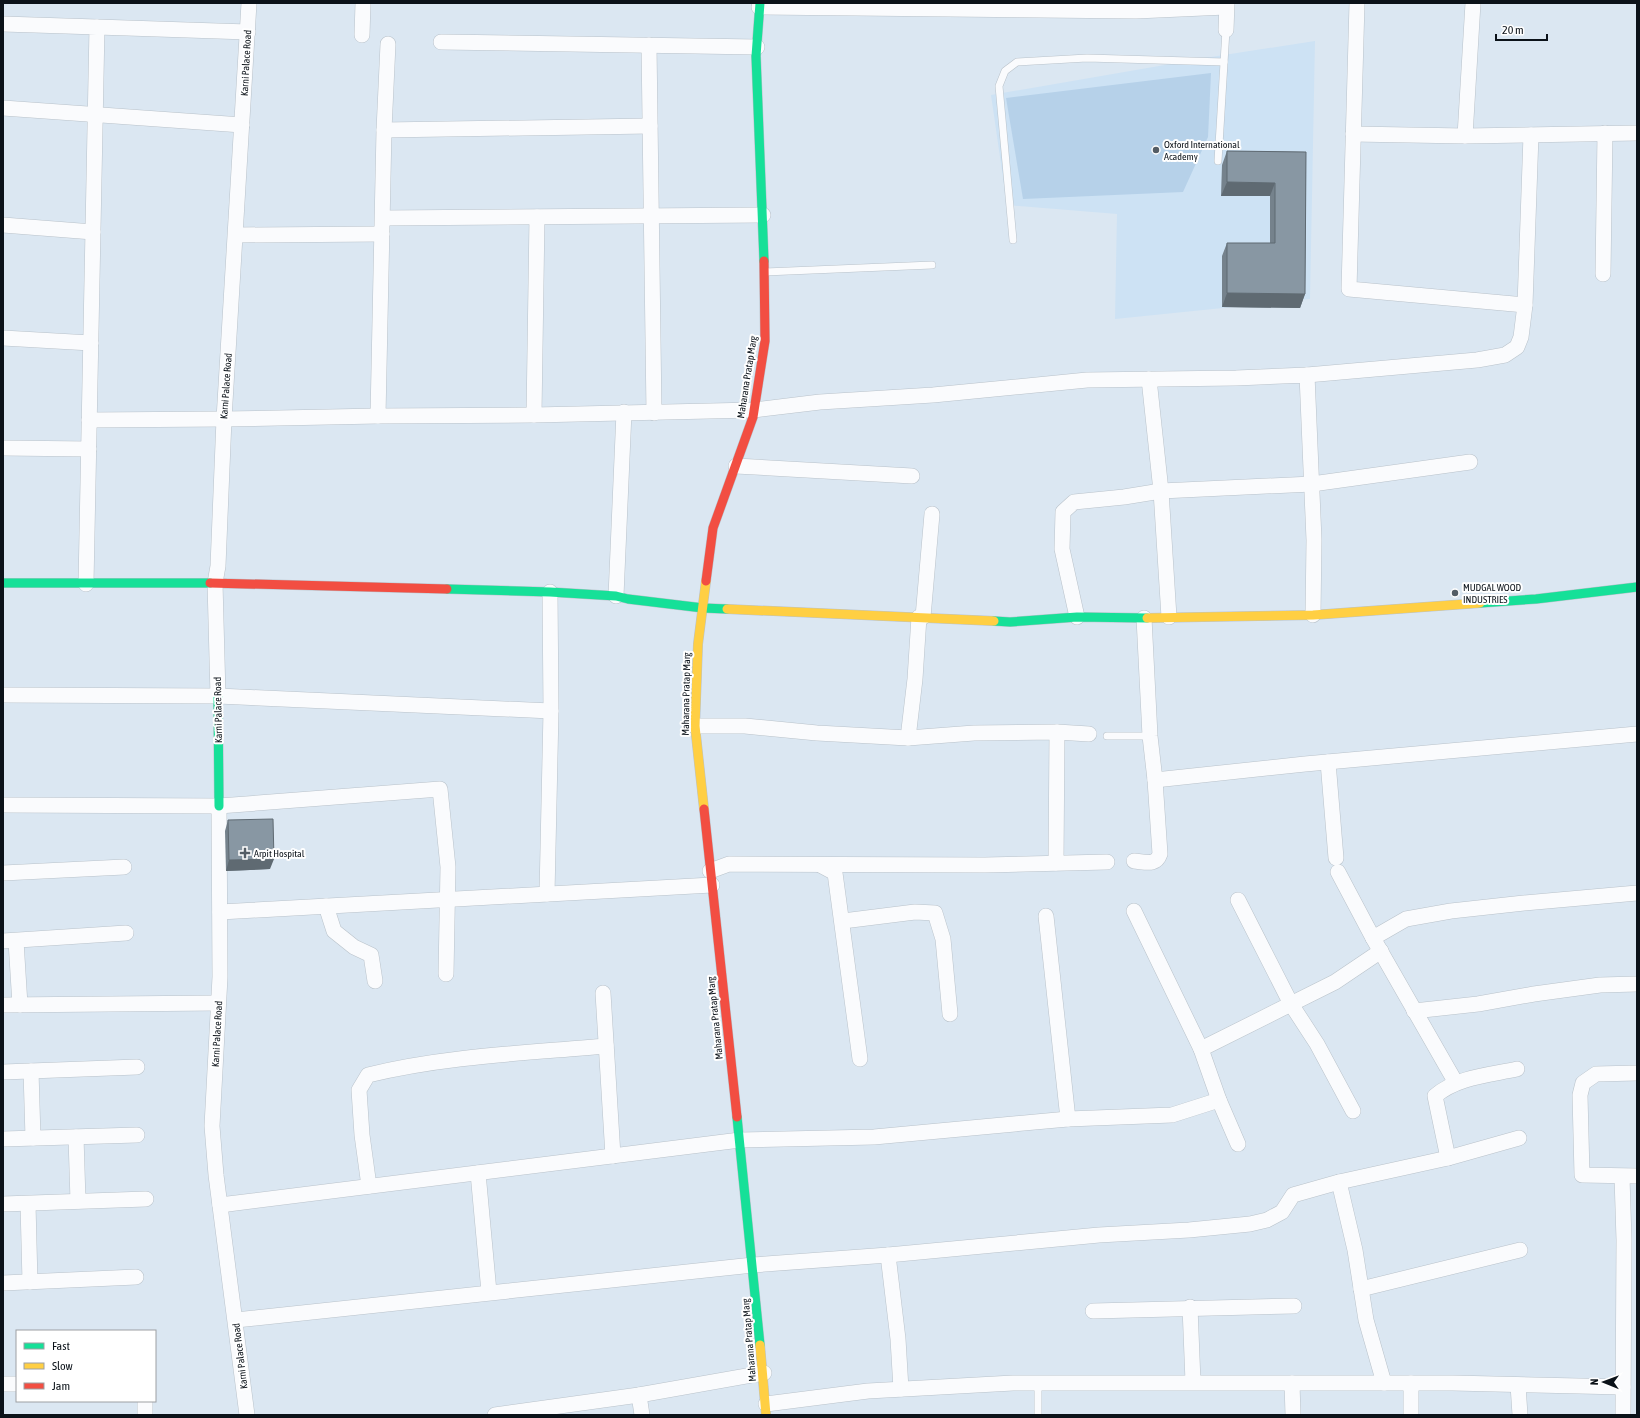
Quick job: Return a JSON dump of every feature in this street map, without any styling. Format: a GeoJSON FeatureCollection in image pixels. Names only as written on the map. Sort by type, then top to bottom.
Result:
{"type":"FeatureCollection","features":[{"type":"Feature","properties":{"kind":"street","name":"Karni Palace Road"},"geometry":{"type":"LineString","coordinates":[[247,1415],[236,1320],[220,1205],[212,1126],[220,977],[216,584],[224,419],[249,3]]}},
{"type":"Feature","properties":{"kind":"street"},"geometry":{"type":"LineString","coordinates":[[362,35],[363,3]]}},
{"type":"Feature","properties":{"kind":"street"},"geometry":{"type":"LineString","coordinates":[[1357,3],[1349,289],[1525,305]]}},
{"type":"Feature","properties":{"kind":"street"},"geometry":{"type":"LineString","coordinates":[[1465,136],[1473,3]]}},
{"type":"Feature","properties":{"kind":"street"},"geometry":{"type":"LineString","coordinates":[[760,5],[1136,11],[1226,5],[1226,30]]}},
{"type":"Feature","properties":{"kind":"street","name":"Maharana Pratap Marg"},"geometry":{"type":"LineString","coordinates":[[760,5],[757,47],[763,215],[765,341],[753,417],[713,528],[698,644],[695,726],[753,1265],[764,1373],[766,1409]]}},
{"type":"Feature","properties":{"kind":"street"},"geometry":{"type":"LineString","coordinates":[[3,24],[248,32]]}},
{"type":"Feature","properties":{"kind":"street"},"geometry":{"type":"LineString","coordinates":[[86,584],[97,27]]}},
{"type":"Feature","properties":{"kind":"street"},"geometry":{"type":"LineString","coordinates":[[441,42],[757,47]]}},
{"type":"Feature","properties":{"kind":"street"},"geometry":{"type":"LineString","coordinates":[[378,416],[384,130],[388,44]]}},
{"type":"Feature","properties":{"kind":"street"},"geometry":{"type":"LineString","coordinates":[[649,46],[654,413]]}},
{"type":"Feature","properties":{"kind":"street"},"geometry":{"type":"LineString","coordinates":[[3,108],[242,125]]}},
{"type":"Feature","properties":{"kind":"street"},"geometry":{"type":"LineString","coordinates":[[384,130],[650,126]]}},
{"type":"Feature","properties":{"kind":"street"},"geometry":{"type":"LineString","coordinates":[[1353,134],[1465,136],[1637,132]]}},
{"type":"Feature","properties":{"kind":"street"},"geometry":{"type":"LineString","coordinates":[[1603,274],[1605,133]]}},
{"type":"Feature","properties":{"kind":"street"},"geometry":{"type":"LineString","coordinates":[[89,420],[534,415],[754,410],[820,402],[933,395],[1087,380],[1307,375],[1478,360],[1505,355],[1517,347],[1521,337],[1525,305],[1531,135]]}},
{"type":"Feature","properties":{"kind":"street"},"geometry":{"type":"LineString","coordinates":[[383,218],[763,215]]}},
{"type":"Feature","properties":{"kind":"street"},"geometry":{"type":"LineString","coordinates":[[534,415],[536,217]]}},
{"type":"Feature","properties":{"kind":"street"},"geometry":{"type":"LineString","coordinates":[[3,225],[93,232]]}},
{"type":"Feature","properties":{"kind":"street"},"geometry":{"type":"LineString","coordinates":[[236,235],[382,234]]}},
{"type":"Feature","properties":{"kind":"street"},"geometry":{"type":"LineString","coordinates":[[3,338],[91,343]]}},
{"type":"Feature","properties":{"kind":"street"},"geometry":{"type":"LineString","coordinates":[[1307,375],[1314,540],[1313,615]]}},
{"type":"Feature","properties":{"kind":"street"},"geometry":{"type":"LineString","coordinates":[[1149,379],[1160,491],[1169,618]]}},
{"type":"Feature","properties":{"kind":"street"},"geometry":{"type":"LineString","coordinates":[[616,596],[624,412]]}},
{"type":"Feature","properties":{"kind":"street"},"geometry":{"type":"LineString","coordinates":[[3,448],[88,449]]}},
{"type":"Feature","properties":{"kind":"street"},"geometry":{"type":"LineString","coordinates":[[1078,617],[1062,549],[1063,512],[1074,502],[1124,497],[1160,491],[1312,484],[1470,462]]}},
{"type":"Feature","properties":{"kind":"street"},"geometry":{"type":"LineString","coordinates":[[736,466],[912,476]]}},
{"type":"Feature","properties":{"kind":"street"},"geometry":{"type":"LineString","coordinates":[[908,738],[932,514]]}},
{"type":"Feature","properties":{"kind":"street"},"geometry":{"type":"LineString","coordinates":[[3,583],[216,584],[550,592],[616,596],[628,599],[703,608],[1010,622],[1078,617],[1169,618],[1313,615],[1536,599],[1637,587]]}},
{"type":"Feature","properties":{"kind":"street"},"geometry":{"type":"LineString","coordinates":[[548,894],[548,817],[551,711],[550,592]]}},
{"type":"Feature","properties":{"kind":"street"},"geometry":{"type":"LineString","coordinates":[[1134,862],[1156,862],[1160,854],[1155,780],[1150,736],[1144,618]]}},
{"type":"Feature","properties":{"kind":"street"},"geometry":{"type":"LineString","coordinates":[[3,695],[218,696],[551,711]]}},
{"type":"Feature","properties":{"kind":"street"},"geometry":{"type":"LineString","coordinates":[[695,726],[745,726],[817,733],[908,738],[974,733],[1057,732],[1088,734]]}},
{"type":"Feature","properties":{"kind":"street"},"geometry":{"type":"LineString","coordinates":[[1056,863],[1057,732]]}},
{"type":"Feature","properties":{"kind":"street"},"geometry":{"type":"LineString","coordinates":[[1155,780],[1328,762],[1637,734]]}},
{"type":"Feature","properties":{"kind":"street"},"geometry":{"type":"LineString","coordinates":[[1328,762],[1337,865],[1373,938],[1456,1083]]}},
{"type":"Feature","properties":{"kind":"street"},"geometry":{"type":"LineString","coordinates":[[3,805],[219,806],[440,789],[448,867],[446,900],[446,974]]}},
{"type":"Feature","properties":{"kind":"street"},"geometry":{"type":"LineString","coordinates":[[220,912],[548,894],[711,878],[729,864],[984,866],[1107,862]]}},
{"type":"Feature","properties":{"kind":"street"},"geometry":{"type":"LineString","coordinates":[[819,864],[836,873],[860,1059]]}},
{"type":"Feature","properties":{"kind":"street"},"geometry":{"type":"LineString","coordinates":[[3,873],[124,867]]}},
{"type":"Feature","properties":{"kind":"street"},"geometry":{"type":"LineString","coordinates":[[1373,938],[1406,919],[1421,916],[1524,903],[1637,893]]}},
{"type":"Feature","properties":{"kind":"street"},"geometry":{"type":"LineString","coordinates":[[1238,900],[1291,1004],[1317,1044],[1353,1111]]}},
{"type":"Feature","properties":{"kind":"street"},"geometry":{"type":"LineString","coordinates":[[326,906],[334,931],[354,947],[371,955],[375,982]]}},
{"type":"Feature","properties":{"kind":"street"},"geometry":{"type":"LineString","coordinates":[[843,921],[915,912],[935,913],[942,938],[950,1014]]}},
{"type":"Feature","properties":{"kind":"street"},"geometry":{"type":"LineString","coordinates":[[1134,912],[1202,1049],[1219,1100],[1238,1144]]}},
{"type":"Feature","properties":{"kind":"street"},"geometry":{"type":"LineString","coordinates":[[1046,916],[1068,1119]]}},
{"type":"Feature","properties":{"kind":"street"},"geometry":{"type":"LineString","coordinates":[[20,1005],[9,941],[126,934]]}},
{"type":"Feature","properties":{"kind":"street"},"geometry":{"type":"LineString","coordinates":[[1202,1049],[1335,982],[1381,951]]}},
{"type":"Feature","properties":{"kind":"street"},"geometry":{"type":"LineString","coordinates":[[1414,1011],[1478,1004],[1534,994],[1600,985],[1637,984]]}},
{"type":"Feature","properties":{"kind":"street"},"geometry":{"type":"LineString","coordinates":[[603,993],[613,1156]]}},
{"type":"Feature","properties":{"kind":"street"},"geometry":{"type":"LineString","coordinates":[[3,1005],[218,1003]]}},
{"type":"Feature","properties":{"kind":"street"},"geometry":{"type":"LineString","coordinates":[[369,1186],[362,1135],[359,1096],[359,1090],[368,1075],[393,1069],[444,1061],[606,1046]]}},
{"type":"Feature","properties":{"kind":"street"},"geometry":{"type":"LineString","coordinates":[[3,1072],[137,1067]]}},
{"type":"Feature","properties":{"kind":"street"},"geometry":{"type":"LineString","coordinates":[[1448,1158],[1435,1096],[1456,1083],[1517,1068]]}},
{"type":"Feature","properties":{"kind":"street"},"geometry":{"type":"LineString","coordinates":[[31,1071],[33,1138]]}},
{"type":"Feature","properties":{"kind":"street"},"geometry":{"type":"LineString","coordinates":[[1623,1415],[1623,1388],[1630,1368],[1624,1240],[1630,1177],[1582,1175],[1580,1095],[1583,1084],[1596,1074],[1637,1073]]}},
{"type":"Feature","properties":{"kind":"street"},"geometry":{"type":"LineString","coordinates":[[220,1205],[740,1140],[874,1137],[1068,1119],[1172,1115],[1219,1100]]}},
{"type":"Feature","properties":{"kind":"street"},"geometry":{"type":"LineString","coordinates":[[3,1139],[137,1135]]}},
{"type":"Feature","properties":{"kind":"street"},"geometry":{"type":"LineString","coordinates":[[76,1137],[78,1201]]}},
{"type":"Feature","properties":{"kind":"street"},"geometry":{"type":"LineString","coordinates":[[236,1320],[753,1265],[888,1255],[1099,1235],[1190,1230],[1250,1224],[1267,1220],[1282,1212],[1293,1195],[1339,1182],[1448,1158],[1519,1138]]}},
{"type":"Feature","properties":{"kind":"street"},"geometry":{"type":"LineString","coordinates":[[478,1173],[489,1292]]}},
{"type":"Feature","properties":{"kind":"street"},"geometry":{"type":"LineString","coordinates":[[1339,1182],[1355,1250],[1366,1320],[1384,1383]]}},
{"type":"Feature","properties":{"kind":"street"},"geometry":{"type":"LineString","coordinates":[[3,1204],[146,1199]]}},
{"type":"Feature","properties":{"kind":"street"},"geometry":{"type":"LineString","coordinates":[[28,1204],[30,1282]]}},
{"type":"Feature","properties":{"kind":"street"},"geometry":{"type":"LineString","coordinates":[[1361,1289],[1520,1250]]}},
{"type":"Feature","properties":{"kind":"street"},"geometry":{"type":"LineString","coordinates":[[888,1255],[898,1339],[901,1389]]}},
{"type":"Feature","properties":{"kind":"street"},"geometry":{"type":"LineString","coordinates":[[3,1283],[136,1277]]}},
{"type":"Feature","properties":{"kind":"street"},"geometry":{"type":"LineString","coordinates":[[1093,1311],[1190,1307],[1294,1306]]}},
{"type":"Feature","properties":{"kind":"street"},"geometry":{"type":"LineString","coordinates":[[1190,1307],[1192,1382]]}},
{"type":"Feature","properties":{"kind":"street"},"geometry":{"type":"LineString","coordinates":[[495,1415],[639,1395],[764,1373]]}},
{"type":"Feature","properties":{"kind":"street"},"geometry":{"type":"LineString","coordinates":[[766,1409],[868,1391],[1038,1383],[1411,1383],[1623,1388]]}},
{"type":"Feature","properties":{"kind":"street"},"geometry":{"type":"LineString","coordinates":[[1292,1383],[1293,1415]]}},
{"type":"Feature","properties":{"kind":"street"},"geometry":{"type":"LineString","coordinates":[[1411,1383],[1411,1415]]}},
{"type":"Feature","properties":{"kind":"street"},"geometry":{"type":"LineString","coordinates":[[3,1384],[16,1384]]}},
{"type":"Feature","properties":{"kind":"street"},"geometry":{"type":"LineString","coordinates":[[1518,1385],[1520,1415]]}},
{"type":"Feature","properties":{"kind":"street"},"geometry":{"type":"LineString","coordinates":[[639,1395],[642,1415]]}},
{"type":"Feature","properties":{"kind":"street"},"geometry":{"type":"LineString","coordinates":[[145,1402],[145,1415]]}},
{"type":"Feature","properties":{"kind":"lane"},"geometry":{"type":"LineString","coordinates":[[1218,161],[1226,30]]}},
{"type":"Feature","properties":{"kind":"lane"},"geometry":{"type":"LineString","coordinates":[[1013,240],[999,86],[1005,71],[1017,62],[1087,58],[1224,62]]}},
{"type":"Feature","properties":{"kind":"lane"},"geometry":{"type":"LineString","coordinates":[[764,272],[932,265]]}},
{"type":"Feature","properties":{"kind":"lane"},"geometry":{"type":"LineString","coordinates":[[1107,736],[1150,736]]}},
{"type":"Feature","properties":{"kind":"lane"},"geometry":{"type":"LineString","coordinates":[[1038,1383],[1038,1415]]}},
{"type":"Feature","properties":{"kind":"shaded area","name":"Oxford International Academy"},"geometry":{"type":"Polygon","coordinates":[[[1315,41],[1310,299],[1115,319],[1117,214],[1007,205],[991,95],[1211,57],[1315,41]]]}},
{"type":"Feature","properties":{"kind":"shaded area"},"geometry":{"type":"Polygon","coordinates":[[[1211,73],[1208,137],[1183,192],[1023,199],[1006,98],[1211,73]]]}},
{"type":"Feature","properties":{"kind":"building"},"geometry":{"type":"Polygon","coordinates":[[[1227,151],[1306,152],[1305,294],[1227,293],[1227,243],[1275,243],[1275,183],[1227,182],[1227,151]]]}},
{"type":"Feature","properties":{"kind":"building"},"geometry":{"type":"Polygon","coordinates":[[[273,819],[274,859],[229,860],[228,820],[273,819]]]}},
{"type":"Feature","properties":{"kind":"traffic: fast"},"geometry":{"type":"LineString","coordinates":[[760,3],[756,56],[764,261]]}},
{"type":"Feature","properties":{"kind":"traffic: fast"},"geometry":{"type":"LineString","coordinates":[[3,583],[210,583]]}},
{"type":"Feature","properties":{"kind":"traffic: fast"},"geometry":{"type":"LineString","coordinates":[[1480,603],[1536,599],[1637,587]]}},
{"type":"Feature","properties":{"kind":"traffic: fast"},"geometry":{"type":"LineString","coordinates":[[447,589],[550,592],[616,596],[628,599],[703,608],[727,609]]}},
{"type":"Feature","properties":{"kind":"traffic: fast"},"geometry":{"type":"LineString","coordinates":[[994,621],[1010,622],[1077,617],[1147,618]]}},
{"type":"Feature","properties":{"kind":"traffic: fast"},"geometry":{"type":"LineString","coordinates":[[218,696],[219,806]]}},
{"type":"Feature","properties":{"kind":"traffic: fast"},"geometry":{"type":"LineString","coordinates":[[737,1117],[760,1345]]}},
{"type":"Feature","properties":{"kind":"traffic: slow"},"geometry":{"type":"LineString","coordinates":[[704,809],[695,726],[698,644],[706,581]]}},
{"type":"Feature","properties":{"kind":"traffic: slow"},"geometry":{"type":"LineString","coordinates":[[1147,618],[1313,615],[1480,603]]}},
{"type":"Feature","properties":{"kind":"traffic: slow"},"geometry":{"type":"LineString","coordinates":[[727,609],[994,621]]}},
{"type":"Feature","properties":{"kind":"traffic: slow"},"geometry":{"type":"LineString","coordinates":[[760,1345],[766,1415]]}},
{"type":"Feature","properties":{"kind":"traffic: jam"},"geometry":{"type":"LineString","coordinates":[[706,581],[713,528],[753,417],[765,341],[764,261]]}},
{"type":"Feature","properties":{"kind":"traffic: jam"},"geometry":{"type":"LineString","coordinates":[[210,583],[447,589]]}},
{"type":"Feature","properties":{"kind":"traffic: jam"},"geometry":{"type":"LineString","coordinates":[[704,809],[737,1117]]}},
{"type":"Feature","properties":{"kind":"place","name":"Oxford International Academy"},"geometry":{"type":"Point","coordinates":[1156,150]}},
{"type":"Feature","properties":{"kind":"place","name":"MUDGAL WOOD INDUSTRIES"},"geometry":{"type":"Point","coordinates":[1455,593]}},
{"type":"Feature","properties":{"kind":"place","name":"Arpit Hospital"},"geometry":{"type":"Point","coordinates":[245,853]}}]}
